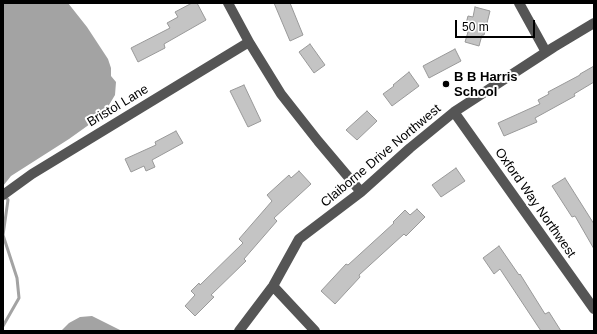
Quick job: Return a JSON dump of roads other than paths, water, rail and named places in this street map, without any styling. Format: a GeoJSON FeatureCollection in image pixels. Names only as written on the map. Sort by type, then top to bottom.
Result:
{"type":"FeatureCollection","features":[{"type":"Feature","properties":{"kind":"street"},"geometry":{"type":"LineString","coordinates":[[228,3],[249,42],[281,94],[361,192]]}},
{"type":"Feature","properties":{"kind":"street"},"geometry":{"type":"LineString","coordinates":[[519,3],[546,52]]}},
{"type":"Feature","properties":{"kind":"street","name":"Claiborne Drive Northwest"},"geometry":{"type":"LineString","coordinates":[[239,331],[273,286],[299,239],[361,192],[410,148],[454,112],[546,52],[594,23]]}},
{"type":"Feature","properties":{"kind":"street","name":"Bristol Lane"},"geometry":{"type":"LineString","coordinates":[[3,195],[32,174],[249,42]]}},
{"type":"Feature","properties":{"kind":"street","name":"Oxford Way Northwest"},"geometry":{"type":"LineString","coordinates":[[454,112],[594,309]]}},
{"type":"Feature","properties":{"kind":"street"},"geometry":{"type":"LineString","coordinates":[[273,286],[315,331]]}},
{"type":"Feature","properties":{"kind":"waterway"},"geometry":{"type":"LineString","coordinates":[[3,235],[8,200],[5,196]]}},
{"type":"Feature","properties":{"kind":"waterway"},"geometry":{"type":"LineString","coordinates":[[3,235],[17,278],[19,298],[3,326]]}},
{"type":"Feature","properties":{"kind":"place","name":"B B Harris School"},"geometry":{"type":"Point","coordinates":[446,84]}}]}
